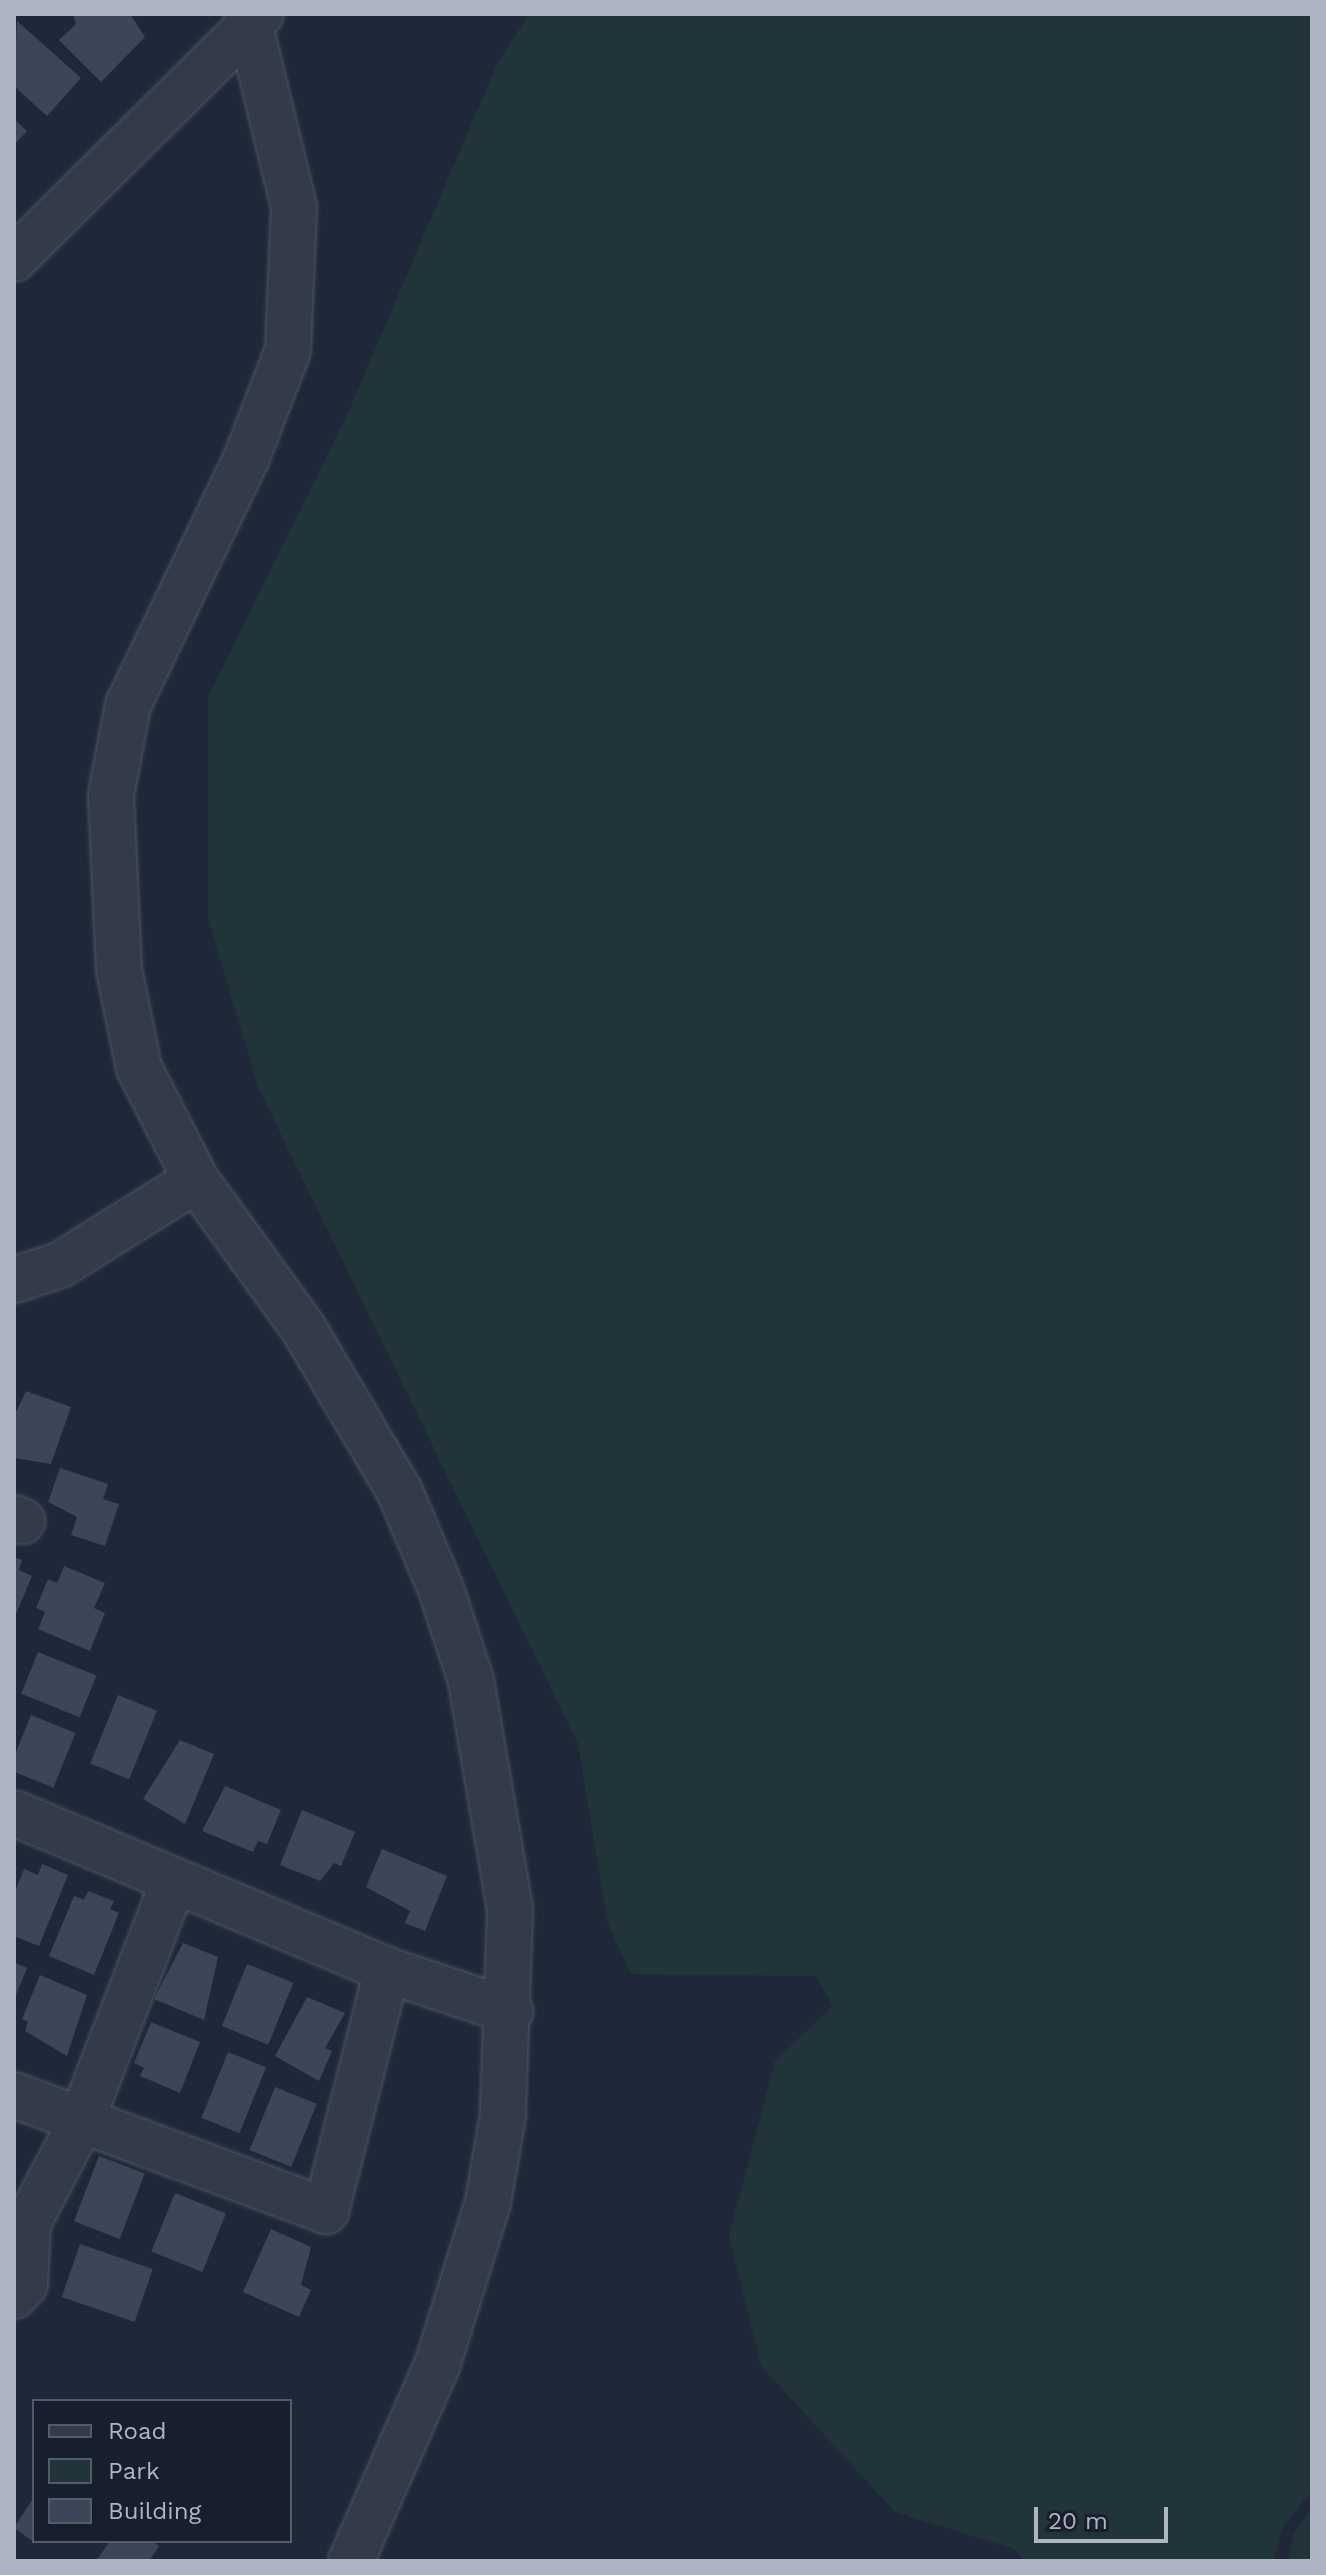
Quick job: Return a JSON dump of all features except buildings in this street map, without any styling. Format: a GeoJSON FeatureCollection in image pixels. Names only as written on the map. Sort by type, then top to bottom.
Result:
{"type":"FeatureCollection","features":[{"type":"Feature","properties":{"kind":"street"},"geometry":{"type":"LineString","coordinates":[[18,246],[254,17]]}},
{"type":"Feature","properties":{"kind":"street"},"geometry":{"type":"LineString","coordinates":[[254,17],[294,207],[288,350],[247,457],[128,705],[111,795],[119,970],[139,1068],[196,1180],[311,1341],[400,1492],[441,1589],[471,1681],[496,1810],[510,1910],[510,2011],[488,2202],[438,2363],[351,2561]]}},
{"type":"Feature","properties":{"kind":"street"},"geometry":{"type":"LineString","coordinates":[[14,1280],[60,1265],[196,1180]]}},
{"type":"Feature","properties":{"kind":"street"},"geometry":{"type":"LineString","coordinates":[[14,1813],[173,1883],[387,1970],[510,2011]]}},
{"type":"Feature","properties":{"kind":"street"},"geometry":{"type":"LineString","coordinates":[[14,2296],[25,2284],[28,2223],[80,2124],[173,1883]]}},
{"type":"Feature","properties":{"kind":"street"},"geometry":{"type":"LineString","coordinates":[[14,2095],[80,2124],[326,2211],[387,1970]]}},
{"type":"Feature","properties":{"kind":"green space"},"geometry":{"type":"Polygon","coordinates":[[[529,14],[1312,14],[1312,2490],[1281,2530],[1274,2561],[1024,2561],[1015,2549],[895,2512],[761,2366],[729,2236],[775,2061],[833,2006],[816,1976],[631,1974],[607,1921],[578,1744],[258,1087],[208,918],[208,697],[347,415],[498,62],[529,14]]]}},
{"type":"Feature","properties":{"kind":"green space"},"geometry":{"type":"Polygon","coordinates":[[[1312,2508],[1312,2561],[1288,2561],[1293,2535],[1312,2508]]]}}]}
